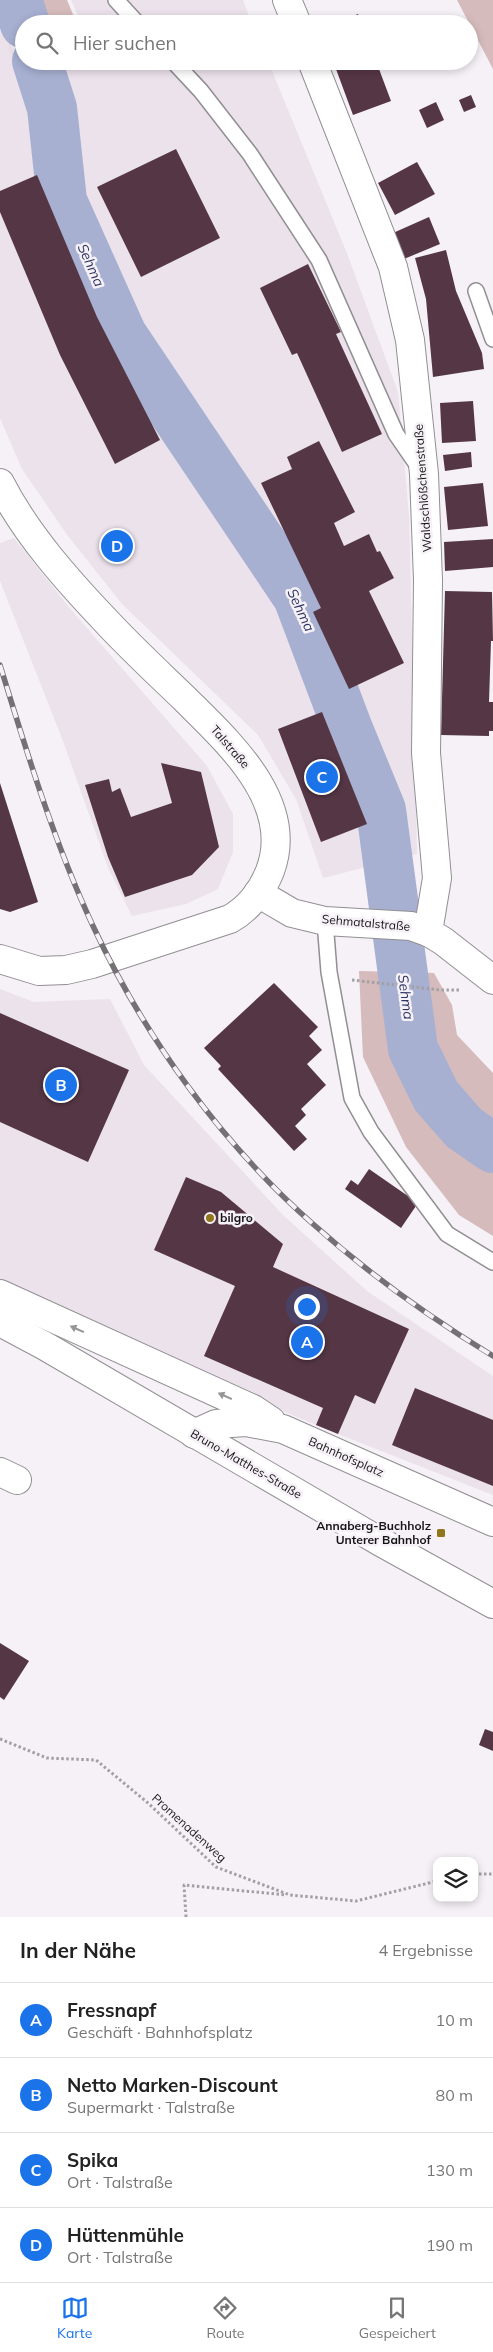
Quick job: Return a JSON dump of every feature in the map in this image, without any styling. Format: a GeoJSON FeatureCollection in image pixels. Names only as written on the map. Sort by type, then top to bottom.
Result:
{"type":"FeatureCollection","features":[{"type":"Feature","properties":{"kind":"main road"},"geometry":{"type":"LineString","coordinates":[[287,0],[293,15]]}},
{"type":"Feature","properties":{"kind":"main road","name":"Waldschlößchenstraße"},"geometry":{"type":"LineString","coordinates":[[316,70],[393,268],[410,340],[424,474],[428,580],[426,753],[437,878],[419,929]]}},
{"type":"Feature","properties":{"kind":"main road","name":"Talstraße"},"geometry":{"type":"LineString","coordinates":[[0,484],[29,529],[61,571],[106,621],[240,756],[264,794],[273,822],[276,843],[267,878],[258,893],[241,913],[230,919],[92,964],[66,970],[39,971],[0,959]]}},
{"type":"Feature","properties":{"kind":"main road","name":"Sehmatalstraße"},"geometry":{"type":"LineString","coordinates":[[258,893],[292,913],[325,921],[419,929],[443,941],[493,980]]}},
{"type":"Feature","properties":{"kind":"main road"},"geometry":{"type":"LineString","coordinates":[[0,1294],[253,1409],[283,1429]]}},
{"type":"Feature","properties":{"kind":"main road","name":"Bruno-Matthes-Straße"},"geometry":{"type":"LineString","coordinates":[[0,1322],[45,1346],[194,1434],[493,1604]]}},
{"type":"Feature","properties":{"kind":"main road","name":"Bahnhofsplatz"},"geometry":{"type":"LineString","coordinates":[[194,1434],[216,1424],[246,1422],[283,1429],[493,1522]]}},
{"type":"Feature","properties":{"kind":"lane"},"geometry":{"type":"LineString","coordinates":[[116,0],[130,15]]}},
{"type":"Feature","properties":{"kind":"lane"},"geometry":{"type":"LineString","coordinates":[[181,70],[201,91],[250,154],[319,260],[396,434],[424,474]]}},
{"type":"Feature","properties":{"kind":"lane"},"geometry":{"type":"LineString","coordinates":[[476,290],[493,339]]}},
{"type":"Feature","properties":{"kind":"lane"},"geometry":{"type":"LineString","coordinates":[[325,921],[329,972],[352,1098],[371,1132],[447,1234],[493,1262]]}},
{"type":"Feature","properties":{"kind":"path"},"geometry":{"type":"LineString","coordinates":[[357,982],[440,990]]}},
{"type":"Feature","properties":{"kind":"path","name":"Promenadenweg"},"geometry":{"type":"LineString","coordinates":[[0,1739],[47,1758],[96,1760],[148,1803],[216,1867],[290,1895],[356,1902],[433,1882]]}},
{"type":"Feature","properties":{"kind":"path"},"geometry":{"type":"LineString","coordinates":[[478,1874],[493,1874]]}},
{"type":"Feature","properties":{"kind":"path"},"geometry":{"type":"LineString","coordinates":[[186,1917],[184,1885],[290,1895]]}},
{"type":"Feature","properties":{"kind":"shaded area"},"geometry":{"type":"Polygon","coordinates":[[[30,0],[67,0],[73,15],[34,15],[30,0]]]}},
{"type":"Feature","properties":{"kind":"shaded area"},"geometry":{"type":"Polygon","coordinates":[[[71,0],[243,0],[249,15],[78,15],[71,0]]]}},
{"type":"Feature","properties":{"kind":"shaded area"},"geometry":{"type":"Polygon","coordinates":[[[457,0],[493,0],[493,69],[478,40],[478,15],[465,15],[457,0]]]}},
{"type":"Feature","properties":{"kind":"shaded area"},"geometry":{"type":"Polygon","coordinates":[[[0,14],[15,57],[15,70],[19,70],[27,92],[60,70],[272,70],[348,256],[398,392],[409,515],[417,854],[323,878],[296,799],[258,735],[122,604],[68,536],[22,469],[0,418],[0,14]]]}},
{"type":"Feature","properties":{"kind":"shaded area"},"geometry":{"type":"Polygon","coordinates":[[[14,538],[73,612],[207,766],[233,814],[233,852],[218,889],[186,904],[132,916],[108,868],[63,741],[0,581],[0,543],[14,538]]]}},
{"type":"Feature","properties":{"kind":"shaded area"},"geometry":{"type":"Polygon","coordinates":[[[359,971],[434,973],[452,1005],[457,1035],[493,1073],[493,1236],[459,1215],[406,1147],[363,1057],[359,971]]]}},
{"type":"Feature","properties":{"kind":"shaded area"},"geometry":{"type":"Polygon","coordinates":[[[0,989],[34,1002],[110,999],[144,1065],[283,1215],[367,1291],[493,1376],[493,1495],[338,1434],[137,1350],[0,1290],[0,989]]]}},
{"type":"Feature","properties":{"kind":"building"},"geometry":{"type":"Polygon","coordinates":[[[336,70],[379,70],[391,101],[353,115],[336,70]]]}},
{"type":"Feature","properties":{"kind":"building"},"geometry":{"type":"Polygon","coordinates":[[[471,95],[476,107],[464,112],[459,100],[471,95]]]}},
{"type":"Feature","properties":{"kind":"building"},"geometry":{"type":"Polygon","coordinates":[[[436,102],[444,120],[427,128],[419,110],[436,102]]]}},
{"type":"Feature","properties":{"kind":"building"},"geometry":{"type":"Polygon","coordinates":[[[176,149],[220,238],[141,277],[97,187],[176,149]]]}},
{"type":"Feature","properties":{"kind":"building"},"geometry":{"type":"Polygon","coordinates":[[[417,162],[435,194],[395,215],[378,183],[417,162]]]}},
{"type":"Feature","properties":{"kind":"building"},"geometry":{"type":"Polygon","coordinates":[[[37,175],[97,317],[160,440],[115,464],[60,355],[0,212],[0,191],[37,175]]]}},
{"type":"Feature","properties":{"kind":"building"},"geometry":{"type":"Polygon","coordinates":[[[429,217],[440,244],[404,259],[393,233],[429,217]]]}},
{"type":"Feature","properties":{"kind":"building"},"geometry":{"type":"Polygon","coordinates":[[[446,250],[456,291],[482,353],[484,369],[433,377],[426,299],[415,258],[446,250]]]}},
{"type":"Feature","properties":{"kind":"building"},"geometry":{"type":"Polygon","coordinates":[[[308,264],[341,332],[336,334],[382,434],[342,452],[297,353],[292,355],[260,288],[308,264]]]}},
{"type":"Feature","properties":{"kind":"building"},"geometry":{"type":"Polygon","coordinates":[[[473,401],[476,441],[442,443],[440,403],[473,401]]]}},
{"type":"Feature","properties":{"kind":"building"},"geometry":{"type":"Polygon","coordinates":[[[319,441],[355,512],[334,523],[344,546],[369,534],[377,552],[380,551],[394,578],[369,591],[404,663],[349,689],[313,612],[321,608],[261,483],[292,469],[287,457],[319,441]]]}},
{"type":"Feature","properties":{"kind":"building"},"geometry":{"type":"Polygon","coordinates":[[[471,452],[472,467],[445,471],[443,455],[471,452]]]}},
{"type":"Feature","properties":{"kind":"building"},"geometry":{"type":"Polygon","coordinates":[[[483,483],[488,526],[448,530],[444,487],[483,483]]]}},
{"type":"Feature","properties":{"kind":"building"},"geometry":{"type":"Polygon","coordinates":[[[493,539],[493,567],[445,571],[444,542],[493,539]]]}},
{"type":"Feature","properties":{"kind":"building"},"geometry":{"type":"Polygon","coordinates":[[[445,591],[492,592],[493,641],[491,641],[489,702],[493,702],[493,731],[489,731],[489,736],[441,735],[445,591]]]}},
{"type":"Feature","properties":{"kind":"building"},"geometry":{"type":"Polygon","coordinates":[[[322,712],[367,824],[321,842],[278,729],[322,712]]]}},
{"type":"Feature","properties":{"kind":"building"},"geometry":{"type":"Polygon","coordinates":[[[161,763],[201,772],[219,847],[192,875],[125,897],[108,857],[85,785],[109,779],[112,792],[120,788],[131,817],[172,803],[161,763]]]}},
{"type":"Feature","properties":{"kind":"building"},"geometry":{"type":"Polygon","coordinates":[[[0,783],[38,902],[10,912],[0,909],[0,783]]]}},
{"type":"Feature","properties":{"kind":"building"},"geometry":{"type":"Polygon","coordinates":[[[274,983],[318,1027],[309,1036],[322,1050],[307,1064],[326,1085],[301,1109],[306,1115],[295,1126],[307,1139],[294,1151],[218,1069],[221,1066],[204,1048],[274,983]]]}},
{"type":"Feature","properties":{"kind":"building"},"geometry":{"type":"Polygon","coordinates":[[[0,1013],[129,1070],[88,1162],[0,1122],[0,1013]]]}},
{"type":"Feature","properties":{"kind":"building"},"geometry":{"type":"Polygon","coordinates":[[[369,1169],[418,1203],[401,1228],[345,1189],[351,1180],[358,1185],[369,1169]]]}},
{"type":"Feature","properties":{"kind":"building"},"geometry":{"type":"Polygon","coordinates":[[[186,1177],[221,1192],[283,1244],[273,1267],[409,1329],[375,1404],[355,1395],[338,1434],[316,1425],[323,1408],[204,1356],[235,1286],[154,1250],[186,1177]]]}},
{"type":"Feature","properties":{"kind":"building"},"geometry":{"type":"Polygon","coordinates":[[[415,1388],[493,1420],[493,1486],[392,1445],[415,1388]]]}},
{"type":"Feature","properties":{"kind":"building"},"geometry":{"type":"Polygon","coordinates":[[[0,1643],[29,1661],[4,1700],[0,1697],[0,1643]]]}},
{"type":"Feature","properties":{"kind":"building"},"geometry":{"type":"Polygon","coordinates":[[[485,1729],[493,1732],[493,1751],[479,1745],[485,1729]]]}},
{"type":"Feature","properties":{"kind":"waterway","name":"Sehma"},"geometry":{"type":"LineString","coordinates":[[17,0],[22,15]]}},
{"type":"Feature","properties":{"kind":"waterway","name":"Sehma"},"geometry":{"type":"LineString","coordinates":[[40,70],[52,108],[62,201],[122,335],[298,597],[347,727],[381,810],[413,1049],[436,1096],[464,1128],[493,1148]]}},
{"type":"Feature","properties":{"kind":"railway"},"geometry":{"type":"LineString","coordinates":[[0,665],[54,830],[93,926],[136,1008],[188,1086],[247,1159],[313,1224],[400,1294],[493,1356]]}},
{"type":"Feature","properties":{"kind":"place","name":"Hüttenmühle"},"geometry":{"type":"Point","coordinates":[117,546]}},
{"type":"Feature","properties":{"kind":"place","name":"Spika"},"geometry":{"type":"Point","coordinates":[322,777]}},
{"type":"Feature","properties":{"kind":"place","name":"Netto Marken-Discount"},"geometry":{"type":"Point","coordinates":[61,1085]}},
{"type":"Feature","properties":{"kind":"place","name":"bilgro"},"geometry":{"type":"Point","coordinates":[210,1218]}},
{"type":"Feature","properties":{"kind":"place","name":"Fressnapf"},"geometry":{"type":"Point","coordinates":[307,1342]}},
{"type":"Feature","properties":{"kind":"place","name":"Annaberg-Buchholz Unterer Bahnhof"},"geometry":{"type":"Point","coordinates":[441,1533]}}]}
